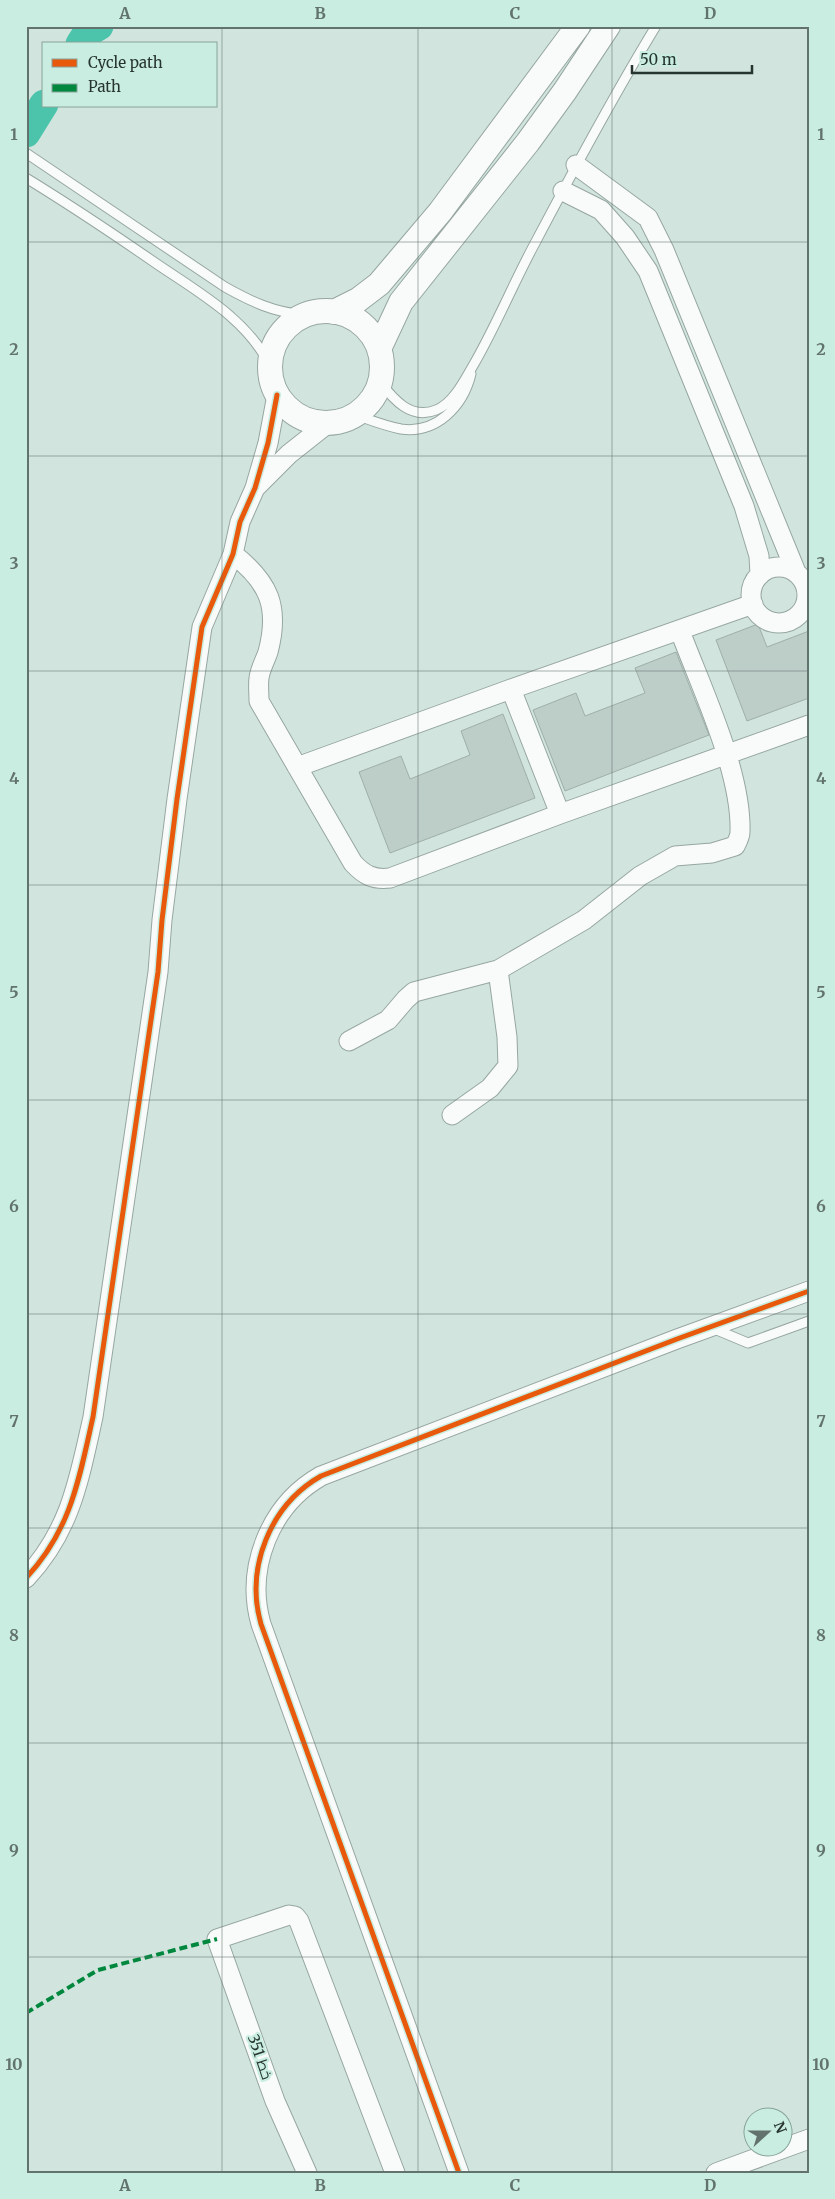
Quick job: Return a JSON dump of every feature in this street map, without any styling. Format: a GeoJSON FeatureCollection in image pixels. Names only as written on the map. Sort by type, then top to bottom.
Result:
{"type":"FeatureCollection","features":[{"type":"Feature","properties":{"kind":"street"},"geometry":{"type":"LineString","coordinates":[[334,312],[358,300],[379,284],[440,212],[578,26]]}},
{"type":"Feature","properties":{"kind":"street"},"geometry":{"type":"LineString","coordinates":[[379,349],[389,325],[406,295],[534,135],[608,26]]}},
{"type":"Feature","properties":{"kind":"street"},"geometry":{"type":"LineString","coordinates":[[576,166],[648,218],[664,250],[803,580],[806,600],[799,614],[793,619],[778,622],[770,621],[757,611],[753,604],[752,589],[760,575],[773,567],[781,567],[803,580]]}},
{"type":"Feature","properties":{"kind":"street"},"geometry":{"type":"LineString","coordinates":[[562,191],[601,210],[625,237],[648,271],[744,506],[759,556],[760,575]]}},
{"type":"Feature","properties":{"kind":"street"},"geometry":{"type":"LineString","coordinates":[[334,312],[348,316],[361,324],[372,335],[379,349],[382,366],[380,382],[375,395],[367,406],[356,415],[342,421],[327,424],[312,422],[298,416],[286,407],[277,395],[272,381],[270,366],[272,350],[279,336],[290,324],[304,315],[334,312]]}},
{"type":"Feature","properties":{"kind":"street"},"geometry":{"type":"LineString","coordinates":[[26,1578],[46,1555],[65,1522],[77,1486],[93,1417],[158,972],[162,920],[191,689],[202,627],[233,554],[240,522],[255,488],[268,443],[277,395]]}},
{"type":"Feature","properties":{"kind":"street"},"geometry":{"type":"LineString","coordinates":[[255,488],[289,454],[327,424]]}},
{"type":"Feature","properties":{"kind":"street"},"geometry":{"type":"LineString","coordinates":[[233,554],[256,574],[270,600],[273,624],[268,652],[259,676],[259,701],[353,863],[362,873],[371,877],[390,878],[560,814],[809,725]]}},
{"type":"Feature","properties":{"kind":"street"},"geometry":{"type":"LineString","coordinates":[[297,767],[753,604]]}},
{"type":"Feature","properties":{"kind":"street"},"geometry":{"type":"LineString","coordinates":[[349,1041],[388,1020],[414,992],[498,970],[584,920],[640,876],[675,856],[712,853],[735,846],[740,834],[738,806],[726,754],[680,631]]}},
{"type":"Feature","properties":{"kind":"street"},"geometry":{"type":"LineString","coordinates":[[511,689],[560,814]]}},
{"type":"Feature","properties":{"kind":"street"},"geometry":{"type":"LineString","coordinates":[[452,1115],[490,1088],[508,1066],[507,1037],[498,970]]}},
{"type":"Feature","properties":{"kind":"street"},"geometry":{"type":"LineString","coordinates":[[459,2173],[261,1624],[256,1607],[256,1584],[264,1545],[281,1511],[306,1485],[321,1476],[809,1291]]}},
{"type":"Feature","properties":{"kind":"street","name":"خط 351"},"geometry":{"type":"LineString","coordinates":[[307,2173],[275,2101],[217,1939],[286,1915],[292,1915],[297,1918],[395,2173]]}},
{"type":"Feature","properties":{"kind":"street"},"geometry":{"type":"LineString","coordinates":[[716,2173],[809,2139]]}},
{"type":"Feature","properties":{"kind":"lane"},"geometry":{"type":"LineString","coordinates":[[380,382],[400,405],[411,411],[424,413],[436,410],[447,403],[475,362],[562,191],[614,95],[656,26]]}},
{"type":"Feature","properties":{"kind":"lane"},"geometry":{"type":"LineString","coordinates":[[26,153],[136,225],[199,270],[252,302],[281,313],[304,315]]}},
{"type":"Feature","properties":{"kind":"lane"},"geometry":{"type":"LineString","coordinates":[[26,178],[218,306],[244,329],[262,350],[270,366]]}},
{"type":"Feature","properties":{"kind":"lane"},"geometry":{"type":"LineString","coordinates":[[356,415],[402,429],[419,429],[435,424],[449,415],[460,400],[470,381],[475,362]]}},
{"type":"Feature","properties":{"kind":"lane"},"geometry":{"type":"LineString","coordinates":[[710,1327],[748,1343],[809,1321]]}},
{"type":"Feature","properties":{"kind":"building"},"geometry":{"type":"Polygon","coordinates":[[[758,624],[767,647],[809,631],[809,698],[747,721],[716,640],[758,624]]]}},
{"type":"Feature","properties":{"kind":"building"},"geometry":{"type":"Polygon","coordinates":[[[676,652],[709,735],[565,791],[533,710],[576,693],[585,716],[645,693],[635,668],[676,652]]]}},
{"type":"Feature","properties":{"kind":"building"},"geometry":{"type":"Polygon","coordinates":[[[503,714],[535,798],[390,853],[359,772],[401,756],[410,779],[470,755],[461,731],[503,714]]]}},
{"type":"Feature","properties":{"kind":"waterway"},"geometry":{"type":"LineString","coordinates":[[81,42],[87,33],[99,26]]}},
{"type":"Feature","properties":{"kind":"waterway"},"geometry":{"type":"LineString","coordinates":[[26,133],[42,107]]}},
{"type":"Feature","properties":{"kind":"marked path"},"geometry":{"type":"LineString","coordinates":[[26,2013],[98,1970],[217,1939]]}},
{"type":"Feature","properties":{"kind":"cycle path"},"geometry":{"type":"LineString","coordinates":[[26,1578],[41,1560],[53,1541],[71,1503],[78,1483],[93,1417],[158,972],[162,920],[177,799],[202,627],[233,554],[240,522],[255,488],[268,443],[277,395]]}},
{"type":"Feature","properties":{"kind":"cycle path"},"geometry":{"type":"LineString","coordinates":[[459,2173],[261,1624],[257,1603],[256,1581],[266,1540],[275,1521],[288,1503],[303,1488],[321,1476],[677,1339],[809,1291]]}}]}
